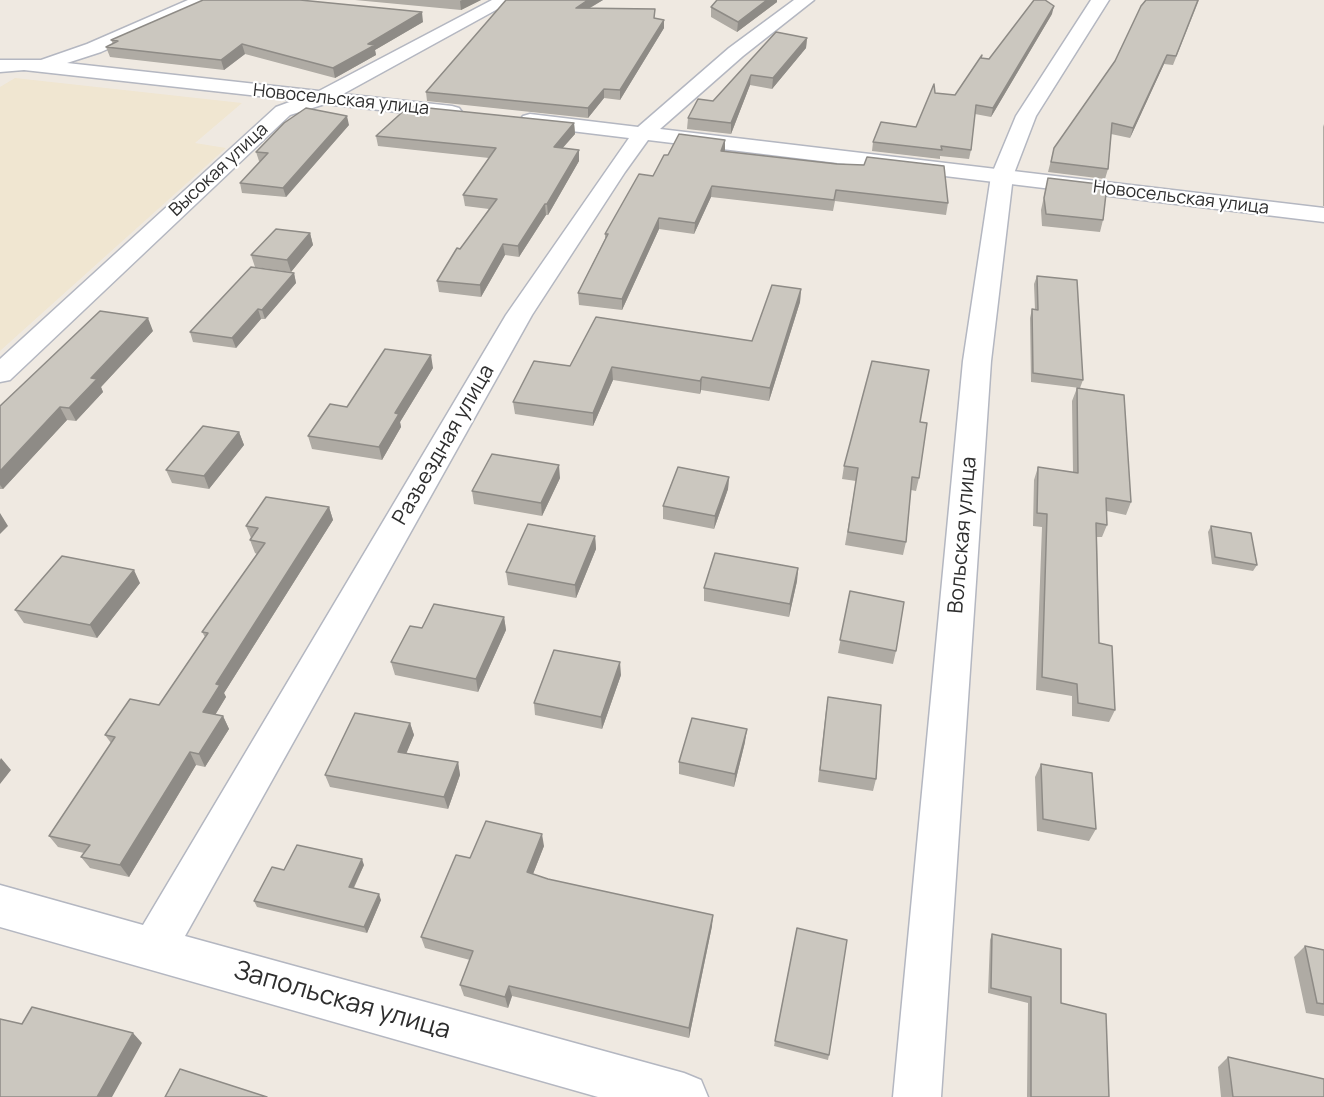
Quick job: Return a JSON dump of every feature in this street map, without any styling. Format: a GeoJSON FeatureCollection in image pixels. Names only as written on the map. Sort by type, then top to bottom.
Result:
{"type":"FeatureCollection","features":[{"type":"Feature","properties":{"kind":"street"},"geometry":{"type":"LineString","coordinates":[[0,66],[38,66],[94,48],[202,0]]}},
{"type":"Feature","properties":{"kind":"street","name":"Высокая улица"},"geometry":{"type":"LineString","coordinates":[[0,374],[283,111],[319,99],[505,0]]}},
{"type":"Feature","properties":{"kind":"street","name":"Разъездная улица"},"geometry":{"type":"LineString","coordinates":[[154,948],[519,315],[644,132],[736,52],[805,0]]}},
{"type":"Feature","properties":{"kind":"street","name":"Вольская улица"},"geometry":{"type":"LineString","coordinates":[[917,1097],[977,361],[1002,176],[1026,116],[1100,0]]}},
{"type":"Feature","properties":{"kind":"street"},"geometry":{"type":"LineString","coordinates":[[434,15],[469,19]]}},
{"type":"Feature","properties":{"kind":"street","name":"Новосельская улица"},"geometry":{"type":"LineString","coordinates":[[38,66],[470,114]]}},
{"type":"Feature","properties":{"kind":"street","name":"Новосельская улица"},"geometry":{"type":"LineString","coordinates":[[505,118],[644,132],[1324,215]]}},
{"type":"Feature","properties":{"kind":"street","name":"Запольская улица"},"geometry":{"type":"LineString","coordinates":[[0,906],[684,1097]]}},
{"type":"Feature","properties":{"kind":"shaded area"},"geometry":{"type":"Polygon","coordinates":[[[15,78],[242,103],[195,143],[226,148],[0,351],[0,87],[15,78]]]}},
{"type":"Feature","properties":{"kind":"building"},"geometry":{"type":"Polygon","coordinates":[[[203,0],[300,0],[422,12],[368,44],[375,45],[333,68],[242,44],[221,60],[106,47],[118,41],[111,40],[203,0]]]}},
{"type":"Feature","properties":{"kind":"building"},"geometry":{"type":"Polygon","coordinates":[[[506,0],[588,0],[576,8],[655,9],[654,18],[664,20],[620,90],[604,89],[588,108],[426,92],[506,0]]]}},
{"type":"Feature","properties":{"kind":"building"},"geometry":{"type":"Polygon","coordinates":[[[717,0],[767,0],[738,22],[711,7],[717,0]]]}},
{"type":"Feature","properties":{"kind":"building"},"geometry":{"type":"Polygon","coordinates":[[[1034,0],[1045,0],[1054,6],[993,108],[976,105],[971,150],[941,146],[942,150],[873,142],[881,122],[916,127],[934,84],[935,93],[955,95],[982,55],[981,58],[989,59],[1034,0]]]}},
{"type":"Feature","properties":{"kind":"building"},"geometry":{"type":"Polygon","coordinates":[[[1146,0],[1198,0],[1176,56],[1167,55],[1133,128],[1112,123],[1108,169],[1051,162],[1054,148],[1115,61],[1146,0]]]}},
{"type":"Feature","properties":{"kind":"building"},"geometry":{"type":"Polygon","coordinates":[[[776,32],[807,38],[773,78],[751,75],[731,123],[688,118],[698,99],[713,101],[776,32]]]}},
{"type":"Feature","properties":{"kind":"building"},"geometry":{"type":"Polygon","coordinates":[[[409,106],[574,123],[554,147],[579,150],[547,204],[518,246],[503,244],[480,285],[437,281],[457,248],[460,249],[497,199],[463,195],[496,148],[376,136],[409,106]]]}},
{"type":"Feature","properties":{"kind":"building"},"geometry":{"type":"Polygon","coordinates":[[[306,108],[347,116],[283,188],[240,183],[268,153],[256,152],[284,123],[306,108]]]}},
{"type":"Feature","properties":{"kind":"building"},"geometry":{"type":"Polygon","coordinates":[[[679,134],[725,140],[721,151],[837,164],[864,165],[867,157],[944,166],[948,203],[836,190],[834,200],[712,186],[695,223],[659,218],[622,299],[578,293],[608,234],[605,234],[639,174],[653,176],[679,134]]]}},
{"type":"Feature","properties":{"kind":"building"},"geometry":{"type":"Polygon","coordinates":[[[1048,178],[1107,185],[1103,220],[1046,214],[1044,198],[1048,178]]]}},
{"type":"Feature","properties":{"kind":"building"},"geometry":{"type":"Polygon","coordinates":[[[276,229],[310,233],[287,260],[251,255],[276,229]]]}},
{"type":"Feature","properties":{"kind":"building"},"geometry":{"type":"Polygon","coordinates":[[[251,267],[294,273],[262,310],[258,309],[232,338],[190,332],[251,267]]]}},
{"type":"Feature","properties":{"kind":"building"},"geometry":{"type":"Polygon","coordinates":[[[1037,276],[1077,280],[1083,380],[1033,373],[1032,309],[1038,310],[1037,276]]]}},
{"type":"Feature","properties":{"kind":"building"},"geometry":{"type":"Polygon","coordinates":[[[772,285],[801,289],[770,388],[702,377],[700,381],[612,367],[593,413],[513,402],[534,361],[570,366],[596,317],[752,341],[772,285]]]}},
{"type":"Feature","properties":{"kind":"building"},"geometry":{"type":"Polygon","coordinates":[[[100,311],[148,318],[91,378],[97,379],[69,408],[60,407],[0,471],[0,406],[100,311]]]}},
{"type":"Feature","properties":{"kind":"building"},"geometry":{"type":"Polygon","coordinates":[[[385,349],[431,355],[395,413],[399,414],[379,447],[308,436],[330,404],[347,407],[385,349]]]}},
{"type":"Feature","properties":{"kind":"building"},"geometry":{"type":"Polygon","coordinates":[[[872,361],[929,370],[920,422],[927,423],[919,478],[912,477],[906,542],[848,532],[858,468],[844,466],[872,361]]]}},
{"type":"Feature","properties":{"kind":"building"},"geometry":{"type":"Polygon","coordinates":[[[1077,388],[1124,395],[1131,502],[1106,498],[1107,525],[1096,523],[1099,643],[1112,646],[1115,710],[1078,703],[1077,684],[1042,677],[1047,514],[1037,513],[1038,467],[1078,473],[1077,388]]]}},
{"type":"Feature","properties":{"kind":"building"},"geometry":{"type":"Polygon","coordinates":[[[203,426],[239,432],[204,476],[166,470],[203,426]]]}},
{"type":"Feature","properties":{"kind":"building"},"geometry":{"type":"Polygon","coordinates":[[[492,454],[559,465],[541,503],[472,491],[492,454]]]}},
{"type":"Feature","properties":{"kind":"building"},"geometry":{"type":"Polygon","coordinates":[[[678,467],[729,477],[715,516],[663,506],[678,467]]]}},
{"type":"Feature","properties":{"kind":"building"},"geometry":{"type":"Polygon","coordinates":[[[266,497],[329,507],[216,684],[220,685],[203,712],[223,716],[199,754],[190,752],[120,865],[81,857],[90,845],[49,836],[115,737],[105,735],[130,699],[159,705],[208,633],[202,632],[265,543],[250,540],[258,528],[246,526],[266,497]]]}},
{"type":"Feature","properties":{"kind":"building"},"geometry":{"type":"Polygon","coordinates":[[[528,524],[595,536],[575,585],[506,572],[528,524]]]}},
{"type":"Feature","properties":{"kind":"building"},"geometry":{"type":"Polygon","coordinates":[[[1211,526],[1251,533],[1257,565],[1215,557],[1211,526]]]}},
{"type":"Feature","properties":{"kind":"building"},"geometry":{"type":"Polygon","coordinates":[[[715,553],[798,568],[790,604],[704,588],[715,553]]]}},
{"type":"Feature","properties":{"kind":"building"},"geometry":{"type":"Polygon","coordinates":[[[62,556],[134,570],[90,625],[15,610],[62,556]]]}},
{"type":"Feature","properties":{"kind":"building"},"geometry":{"type":"Polygon","coordinates":[[[850,591],[904,602],[896,651],[840,640],[850,591]]]}},
{"type":"Feature","properties":{"kind":"building"},"geometry":{"type":"Polygon","coordinates":[[[434,604],[504,617],[476,679],[391,662],[410,626],[422,628],[434,604]]]}},
{"type":"Feature","properties":{"kind":"building"},"geometry":{"type":"Polygon","coordinates":[[[554,650],[620,662],[601,717],[534,703],[554,650]]]}},
{"type":"Feature","properties":{"kind":"building"},"geometry":{"type":"Polygon","coordinates":[[[828,697],[881,705],[876,779],[820,770],[828,697]]]}},
{"type":"Feature","properties":{"kind":"building"},"geometry":{"type":"Polygon","coordinates":[[[355,713],[410,723],[398,752],[458,762],[444,797],[325,775],[355,713]]]}},
{"type":"Feature","properties":{"kind":"building"},"geometry":{"type":"Polygon","coordinates":[[[692,718],[747,729],[735,774],[679,762],[692,718]]]}},
{"type":"Feature","properties":{"kind":"building"},"geometry":{"type":"Polygon","coordinates":[[[1041,764],[1092,773],[1096,829],[1043,819],[1041,764]]]}},
{"type":"Feature","properties":{"kind":"building"},"geometry":{"type":"Polygon","coordinates":[[[486,821],[542,834],[527,872],[548,879],[713,915],[689,1028],[509,986],[505,997],[460,985],[473,951],[421,937],[456,855],[470,858],[486,821]]]}},
{"type":"Feature","properties":{"kind":"building"},"geometry":{"type":"Polygon","coordinates":[[[297,845],[362,859],[349,887],[379,894],[364,927],[254,901],[272,867],[284,870],[297,845]]]}},
{"type":"Feature","properties":{"kind":"building"},"geometry":{"type":"Polygon","coordinates":[[[797,928],[847,940],[829,1055],[775,1041],[797,928]]]}},
{"type":"Feature","properties":{"kind":"building"},"geometry":{"type":"Polygon","coordinates":[[[992,934],[1061,949],[1061,1003],[1106,1014],[1109,1097],[1031,1097],[1031,997],[991,988],[992,934]]]}},
{"type":"Feature","properties":{"kind":"building"},"geometry":{"type":"Polygon","coordinates":[[[1305,946],[1324,950],[1324,1004],[1317,1003],[1305,946]]]}},
{"type":"Feature","properties":{"kind":"building"},"geometry":{"type":"Polygon","coordinates":[[[32,1007],[133,1033],[97,1097],[0,1097],[0,1019],[22,1024],[32,1007]]]}},
{"type":"Feature","properties":{"kind":"building"},"geometry":{"type":"Polygon","coordinates":[[[1228,1057],[1324,1079],[1324,1097],[1233,1097],[1228,1057]]]}},
{"type":"Feature","properties":{"kind":"building"},"geometry":{"type":"Polygon","coordinates":[[[180,1069],[267,1097],[165,1097],[180,1069]]]}}]}
